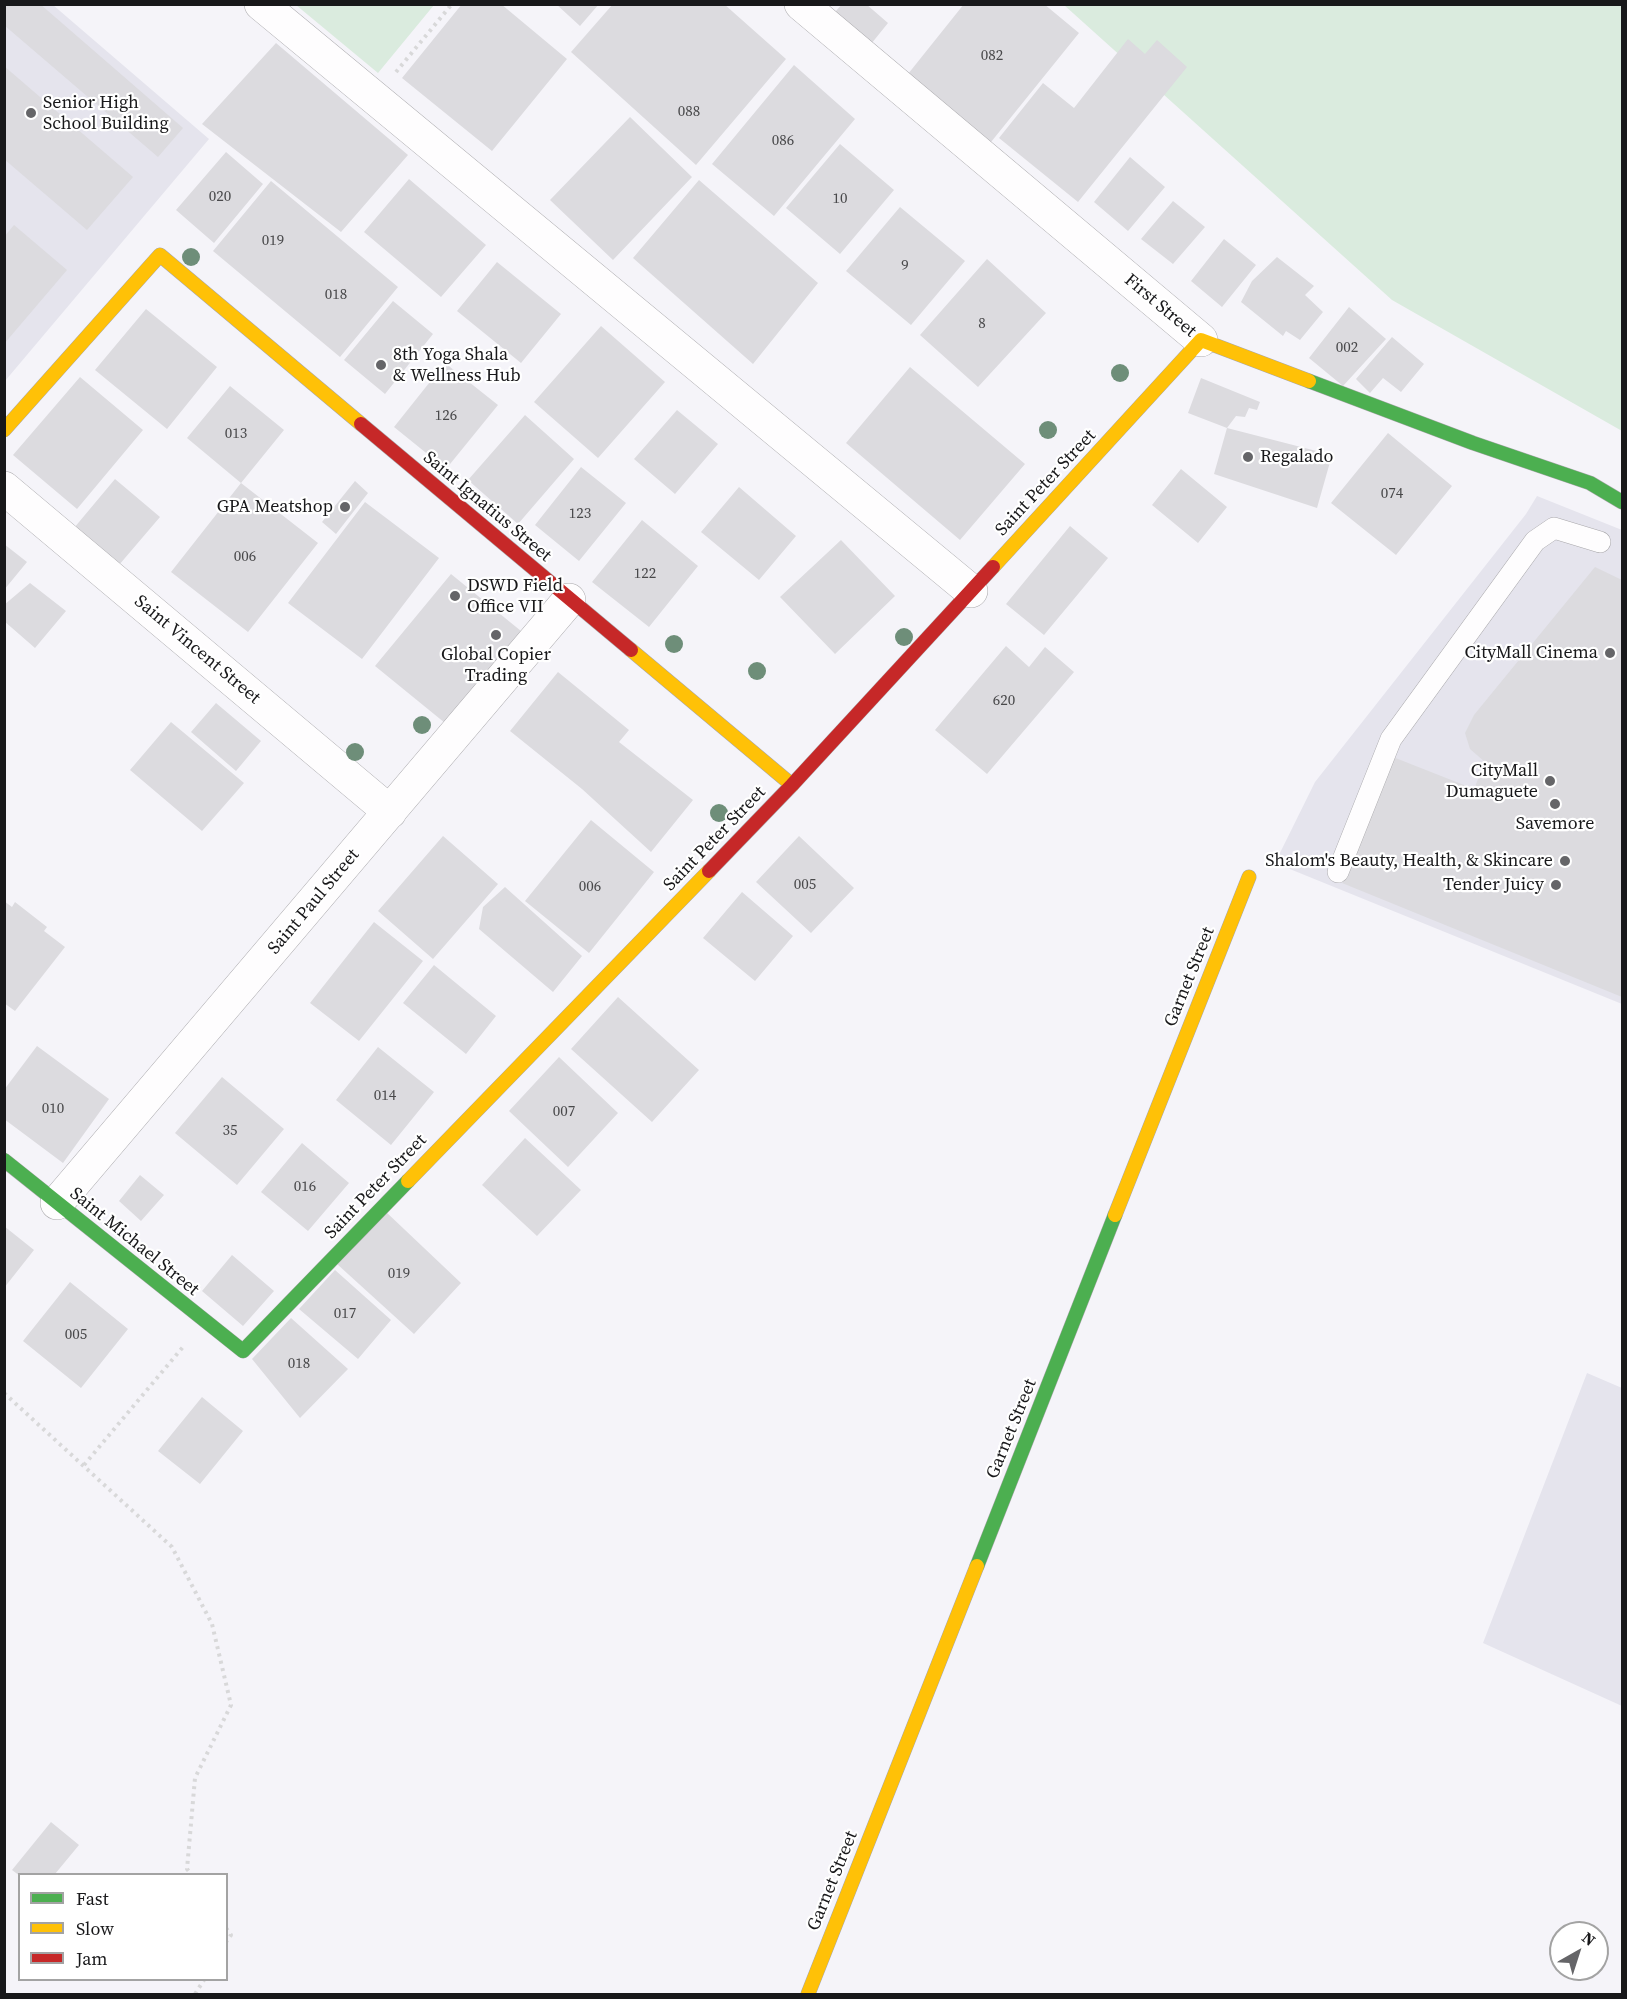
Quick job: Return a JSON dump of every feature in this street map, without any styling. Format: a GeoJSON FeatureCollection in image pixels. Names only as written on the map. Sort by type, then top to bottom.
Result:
{"type":"FeatureCollection","features":[{"type":"Feature","properties":{"kind":"street"},"geometry":{"type":"LineString","coordinates":[[261,4],[971,591]]}},
{"type":"Feature","properties":{"kind":"street","name":"First Street"},"geometry":{"type":"LineString","coordinates":[[801,4],[1201,340],[1473,443],[1590,483],[1623,502]]}},
{"type":"Feature","properties":{"kind":"street","name":"Saint Ignatius Street"},"geometry":{"type":"LineString","coordinates":[[4,430],[160,255],[792,785]]}},
{"type":"Feature","properties":{"kind":"street","name":"Saint Peter Street"},"geometry":{"type":"LineString","coordinates":[[243,1351],[792,785],[1201,340]]}},
{"type":"Feature","properties":{"kind":"street","name":"Saint Vincent Street"},"geometry":{"type":"LineString","coordinates":[[4,489],[390,812]]}},
{"type":"Feature","properties":{"kind":"street","name":"Saint Paul Street"},"geometry":{"type":"LineString","coordinates":[[57,1203],[569,600]]}},
{"type":"Feature","properties":{"kind":"street","name":"Garnet Street"},"geometry":{"type":"LineString","coordinates":[[808,1995],[1249,877]]}},
{"type":"Feature","properties":{"kind":"street","name":"Saint Michael Street"},"geometry":{"type":"LineString","coordinates":[[4,1160],[243,1351]]}},
{"type":"Feature","properties":{"kind":"lane"},"geometry":{"type":"LineString","coordinates":[[1338,872],[1390,739],[1535,541],[1554,528],[1600,542]]}},
{"type":"Feature","properties":{"kind":"path"},"geometry":{"type":"LineString","coordinates":[[374,98],[452,4]]}},
{"type":"Feature","properties":{"kind":"path"},"geometry":{"type":"LineString","coordinates":[[84,1466],[205,1321]]}},
{"type":"Feature","properties":{"kind":"path"},"geometry":{"type":"LineString","coordinates":[[4,1393],[172,1547],[212,1624],[231,1705],[195,1778],[187,1869],[190,1873]]}},
{"type":"Feature","properties":{"kind":"path"},"geometry":{"type":"LineString","coordinates":[[195,1995],[203,1981]]}},
{"type":"Feature","properties":{"kind":"shaded area"},"geometry":{"type":"Polygon","coordinates":[[[5,5],[53,5],[209,139],[5,381],[5,5]]]}},
{"type":"Feature","properties":{"kind":"shaded area","name":"CityMall Dumaguete"},"geometry":{"type":"Polygon","coordinates":[[[1537,496],[1622,530],[1622,1004],[1275,863],[1315,782],[1526,514],[1537,496]]]}},
{"type":"Feature","properties":{"kind":"shaded area"},"geometry":{"type":"Polygon","coordinates":[[[1587,1373],[1622,1388],[1622,1706],[1483,1643],[1587,1373]]]}},
{"type":"Feature","properties":{"kind":"green space"},"geometry":{"type":"Polygon","coordinates":[[[296,5],[434,5],[378,73],[296,5]]]}},
{"type":"Feature","properties":{"kind":"green space"},"geometry":{"type":"Polygon","coordinates":[[[1064,5],[1622,5],[1622,431],[1392,300],[1064,5]]]}},
{"type":"Feature","properties":{"kind":"building"},"geometry":{"type":"Polygon","coordinates":[[[4,4],[40,4],[183,128],[158,157],[4,25],[4,4]]]}},
{"type":"Feature","properties":{"kind":"building"},"geometry":{"type":"Polygon","coordinates":[[[462,4],[501,4],[567,59],[492,151],[402,78],[462,4]]]}},
{"type":"Feature","properties":{"kind":"building"},"geometry":{"type":"Polygon","coordinates":[[[556,4],[599,4],[580,26],[556,4]]]}},
{"type":"Feature","properties":{"kind":"building"},"geometry":{"type":"Polygon","coordinates":[[[613,4],[724,4],[786,59],[696,165],[571,52],[613,4]]]}},
{"type":"Feature","properties":{"kind":"building"},"geometry":{"type":"Polygon","coordinates":[[[842,4],[866,4],[888,23],[867,49],[830,18],[842,4]]]}},
{"type":"Feature","properties":{"kind":"building"},"geometry":{"type":"Polygon","coordinates":[[[964,4],[1044,4],[1079,33],[987,147],[904,79],[964,4]]]}},
{"type":"Feature","properties":{"kind":"building"},"geometry":{"type":"Polygon","coordinates":[[[1128,39],[1145,54],[1157,40],[1187,67],[1078,202],[999,138],[1043,83],[1074,108],[1128,39]]]}},
{"type":"Feature","properties":{"kind":"building"},"geometry":{"type":"Polygon","coordinates":[[[276,43],[408,155],[341,232],[202,124],[276,43]]]}},
{"type":"Feature","properties":{"kind":"building"},"geometry":{"type":"Polygon","coordinates":[[[794,65],[855,119],[774,216],[712,164],[794,65]]]}},
{"type":"Feature","properties":{"kind":"building","name":"Senior High School Building"},"geometry":{"type":"Polygon","coordinates":[[[4,66],[133,177],[87,230],[4,159],[4,66]]]}},
{"type":"Feature","properties":{"kind":"building"},"geometry":{"type":"Polygon","coordinates":[[[630,117],[692,177],[613,260],[550,200],[630,117]]]}},
{"type":"Feature","properties":{"kind":"building"},"geometry":{"type":"Polygon","coordinates":[[[840,144],[894,190],[840,254],[786,208],[840,144]]]}},
{"type":"Feature","properties":{"kind":"building"},"geometry":{"type":"Polygon","coordinates":[[[226,152],[263,184],[214,243],[176,210],[226,152]]]}},
{"type":"Feature","properties":{"kind":"building"},"geometry":{"type":"Polygon","coordinates":[[[1130,157],[1165,187],[1128,231],[1094,202],[1130,157]]]}},
{"type":"Feature","properties":{"kind":"building"},"geometry":{"type":"Polygon","coordinates":[[[409,179],[486,245],[441,297],[364,232],[409,179]]]}},
{"type":"Feature","properties":{"kind":"building"},"geometry":{"type":"Polygon","coordinates":[[[699,180],[818,283],[753,364],[633,258],[699,180]]]}},
{"type":"Feature","properties":{"kind":"building"},"geometry":{"type":"Polygon","coordinates":[[[271,181],[398,287],[340,357],[213,251],[271,181]]]}},
{"type":"Feature","properties":{"kind":"building"},"geometry":{"type":"Polygon","coordinates":[[[1173,201],[1205,227],[1173,264],[1141,239],[1173,201]]]}},
{"type":"Feature","properties":{"kind":"building"},"geometry":{"type":"Polygon","coordinates":[[[900,207],[965,261],[911,325],[846,271],[900,207]]]}},
{"type":"Feature","properties":{"kind":"building"},"geometry":{"type":"Polygon","coordinates":[[[14,225],[67,270],[4,344],[4,237],[14,225]]]}},
{"type":"Feature","properties":{"kind":"building"},"geometry":{"type":"Polygon","coordinates":[[[1224,239],[1256,265],[1222,307],[1191,281],[1224,239]]]}},
{"type":"Feature","properties":{"kind":"building"},"geometry":{"type":"Polygon","coordinates":[[[1277,257],[1314,286],[1305,295],[1323,312],[1300,340],[1286,331],[1283,336],[1241,302],[1252,281],[1277,257]]]}},
{"type":"Feature","properties":{"kind":"building"},"geometry":{"type":"Polygon","coordinates":[[[987,259],[1046,313],[978,387],[920,335],[987,259]]]}},
{"type":"Feature","properties":{"kind":"building"},"geometry":{"type":"Polygon","coordinates":[[[497,262],[561,314],[521,363],[457,311],[497,262]]]}},
{"type":"Feature","properties":{"kind":"building","name":"8th Yoga Shala & Wellness Hub"},"geometry":{"type":"Polygon","coordinates":[[[393,301],[433,334],[385,394],[344,360],[393,301]]]}},
{"type":"Feature","properties":{"kind":"building"},"geometry":{"type":"Polygon","coordinates":[[[1349,307],[1386,339],[1343,386],[1309,358],[1349,307]]]}},
{"type":"Feature","properties":{"kind":"building"},"geometry":{"type":"Polygon","coordinates":[[[146,309],[217,367],[167,429],[95,370],[146,309]]]}},
{"type":"Feature","properties":{"kind":"building"},"geometry":{"type":"Polygon","coordinates":[[[601,326],[665,382],[598,458],[534,402],[601,326]]]}},
{"type":"Feature","properties":{"kind":"building"},"geometry":{"type":"Polygon","coordinates":[[[1392,337],[1424,364],[1401,392],[1383,378],[1370,393],[1356,379],[1392,337]]]}},
{"type":"Feature","properties":{"kind":"building"},"geometry":{"type":"Polygon","coordinates":[[[445,363],[498,405],[446,469],[394,427],[445,363]]]}},
{"type":"Feature","properties":{"kind":"building"},"geometry":{"type":"Polygon","coordinates":[[[910,367],[1025,464],[960,540],[846,443],[910,367]]]}},
{"type":"Feature","properties":{"kind":"building"},"geometry":{"type":"Polygon","coordinates":[[[80,377],[143,430],[77,509],[13,455],[80,377]]]}},
{"type":"Feature","properties":{"kind":"building","name":"Regalado"},"geometry":{"type":"Polygon","coordinates":[[[1201,378],[1260,402],[1257,410],[1249,408],[1245,417],[1236,416],[1227,428],[1188,413],[1201,378]]]}},
{"type":"Feature","properties":{"kind":"building"},"geometry":{"type":"Polygon","coordinates":[[[230,386],[284,430],[241,483],[187,438],[230,386]]]}},
{"type":"Feature","properties":{"kind":"building"},"geometry":{"type":"Polygon","coordinates":[[[677,410],[718,444],[675,494],[634,459],[677,410]]]}},
{"type":"Feature","properties":{"kind":"building"},"geometry":{"type":"Polygon","coordinates":[[[525,415],[574,459],[518,524],[468,480],[525,415]]]}},
{"type":"Feature","properties":{"kind":"building"},"geometry":{"type":"Polygon","coordinates":[[[1227,428],[1332,455],[1317,508],[1214,474],[1227,428]]]}},
{"type":"Feature","properties":{"kind":"building"},"geometry":{"type":"Polygon","coordinates":[[[1388,433],[1452,486],[1396,555],[1331,503],[1388,433]]]}},
{"type":"Feature","properties":{"kind":"building"},"geometry":{"type":"Polygon","coordinates":[[[581,467],[626,503],[579,561],[535,525],[581,467]]]}},
{"type":"Feature","properties":{"kind":"building"},"geometry":{"type":"Polygon","coordinates":[[[1181,469],[1227,507],[1198,543],[1152,505],[1181,469]]]}},
{"type":"Feature","properties":{"kind":"building"},"geometry":{"type":"Polygon","coordinates":[[[115,479],[160,517],[119,565],[74,528],[115,479]]]}},
{"type":"Feature","properties":{"kind":"building","name":"GPA Meatshop"},"geometry":{"type":"Polygon","coordinates":[[[355,481],[368,493],[336,534],[322,522],[355,481]]]}},
{"type":"Feature","properties":{"kind":"building"},"geometry":{"type":"Polygon","coordinates":[[[241,483],[318,543],[248,632],[171,572],[241,483]]]}},
{"type":"Feature","properties":{"kind":"building"},"geometry":{"type":"Polygon","coordinates":[[[739,487],[796,536],[759,580],[701,532],[739,487]]]}},
{"type":"Feature","properties":{"kind":"building"},"geometry":{"type":"Polygon","coordinates":[[[365,502],[439,558],[362,659],[288,603],[365,502]]]}},
{"type":"Feature","properties":{"kind":"building"},"geometry":{"type":"Polygon","coordinates":[[[642,520],[698,566],[649,627],[592,582],[642,520]]]}},
{"type":"Feature","properties":{"kind":"building"},"geometry":{"type":"Polygon","coordinates":[[[1070,526],[1108,558],[1044,635],[1006,604],[1070,526]]]}},
{"type":"Feature","properties":{"kind":"building"},"geometry":{"type":"Polygon","coordinates":[[[841,540],[895,596],[835,654],[780,597],[841,540]]]}},
{"type":"Feature","properties":{"kind":"building"},"geometry":{"type":"Polygon","coordinates":[[[4,544],[27,562],[4,590],[4,544]]]}},
{"type":"Feature","properties":{"kind":"building","name":"CityMall Dumaguete"},"geometry":{"type":"Polygon","coordinates":[[[1595,567],[1622,580],[1622,997],[1342,883],[1393,757],[1474,789],[1485,762],[1470,749],[1465,733],[1474,715],[1595,567]]]}},
{"type":"Feature","properties":{"kind":"building"},"geometry":{"type":"Polygon","coordinates":[[[451,574],[521,631],[445,723],[375,666],[451,574]]]}},
{"type":"Feature","properties":{"kind":"building"},"geometry":{"type":"Polygon","coordinates":[[[30,583],[66,611],[35,648],[4,621],[4,605],[30,583]]]}},
{"type":"Feature","properties":{"kind":"building"},"geometry":{"type":"Polygon","coordinates":[[[1006,646],[1029,667],[1045,647],[1074,672],[987,774],[935,730],[1006,646]]]}},
{"type":"Feature","properties":{"kind":"building"},"geometry":{"type":"Polygon","coordinates":[[[558,672],[629,730],[619,742],[693,800],[651,852],[582,789],[510,731],[558,672]]]}},
{"type":"Feature","properties":{"kind":"building"},"geometry":{"type":"Polygon","coordinates":[[[216,703],[261,741],[236,771],[191,732],[216,703]]]}},
{"type":"Feature","properties":{"kind":"building"},"geometry":{"type":"Polygon","coordinates":[[[171,722],[244,783],[202,831],[130,770],[171,722]]]}},
{"type":"Feature","properties":{"kind":"building"},"geometry":{"type":"Polygon","coordinates":[[[591,820],[654,872],[589,953],[525,901],[591,820]]]}},
{"type":"Feature","properties":{"kind":"building"},"geometry":{"type":"Polygon","coordinates":[[[443,836],[498,884],[433,959],[378,911],[443,836]]]}},
{"type":"Feature","properties":{"kind":"building"},"geometry":{"type":"Polygon","coordinates":[[[799,836],[854,888],[811,933],[756,882],[799,836]]]}},
{"type":"Feature","properties":{"kind":"building"},"geometry":{"type":"Polygon","coordinates":[[[505,887],[582,956],[553,992],[479,929],[483,907],[505,887]]]}},
{"type":"Feature","properties":{"kind":"building"},"geometry":{"type":"Polygon","coordinates":[[[742,892],[793,936],[755,981],[703,938],[742,892]]]}},
{"type":"Feature","properties":{"kind":"building"},"geometry":{"type":"Polygon","coordinates":[[[4,901],[12,907],[15,902],[47,927],[44,931],[65,947],[15,1011],[4,1003],[4,901]]]}},
{"type":"Feature","properties":{"kind":"building"},"geometry":{"type":"Polygon","coordinates":[[[374,922],[423,961],[359,1041],[310,1003],[374,922]]]}},
{"type":"Feature","properties":{"kind":"building"},"geometry":{"type":"Polygon","coordinates":[[[434,965],[496,1016],[466,1054],[403,1003],[434,965]]]}},
{"type":"Feature","properties":{"kind":"building"},"geometry":{"type":"Polygon","coordinates":[[[618,997],[699,1070],[652,1122],[571,1049],[618,997]]]}},
{"type":"Feature","properties":{"kind":"building"},"geometry":{"type":"Polygon","coordinates":[[[37,1046],[109,1099],[63,1163],[4,1119],[4,1090],[37,1046]]]}},
{"type":"Feature","properties":{"kind":"building"},"geometry":{"type":"Polygon","coordinates":[[[378,1047],[434,1092],[391,1145],[336,1100],[378,1047]]]}},
{"type":"Feature","properties":{"kind":"building"},"geometry":{"type":"Polygon","coordinates":[[[559,1057],[618,1113],[568,1167],[509,1111],[559,1057]]]}},
{"type":"Feature","properties":{"kind":"building"},"geometry":{"type":"Polygon","coordinates":[[[222,1077],[284,1129],[237,1185],[175,1133],[222,1077]]]}},
{"type":"Feature","properties":{"kind":"building"},"geometry":{"type":"Polygon","coordinates":[[[525,1138],[581,1190],[537,1236],[482,1185],[525,1138]]]}},
{"type":"Feature","properties":{"kind":"building"},"geometry":{"type":"Polygon","coordinates":[[[302,1143],[349,1183],[308,1231],[261,1192],[302,1143]]]}},
{"type":"Feature","properties":{"kind":"building"},"geometry":{"type":"Polygon","coordinates":[[[140,1175],[164,1195],[141,1221],[119,1201],[140,1175]]]}},
{"type":"Feature","properties":{"kind":"building"},"geometry":{"type":"Polygon","coordinates":[[[385,1211],[461,1283],[414,1334],[337,1264],[385,1211]]]}},
{"type":"Feature","properties":{"kind":"building"},"geometry":{"type":"Polygon","coordinates":[[[4,1226],[34,1250],[4,1288],[4,1226]]]}},
{"type":"Feature","properties":{"kind":"building"},"geometry":{"type":"Polygon","coordinates":[[[232,1255],[274,1291],[243,1326],[202,1291],[232,1255]]]}},
{"type":"Feature","properties":{"kind":"building"},"geometry":{"type":"Polygon","coordinates":[[[335,1270],[391,1320],[358,1359],[299,1309],[335,1270]]]}},
{"type":"Feature","properties":{"kind":"building"},"geometry":{"type":"Polygon","coordinates":[[[70,1282],[128,1329],[81,1388],[23,1341],[70,1282]]]}},
{"type":"Feature","properties":{"kind":"building"},"geometry":{"type":"Polygon","coordinates":[[[291,1318],[348,1369],[300,1418],[252,1359],[291,1318]]]}},
{"type":"Feature","properties":{"kind":"building"},"geometry":{"type":"Polygon","coordinates":[[[202,1397],[243,1431],[200,1484],[158,1451],[202,1397]]]}},
{"type":"Feature","properties":{"kind":"building"},"geometry":{"type":"Polygon","coordinates":[[[51,1822],[79,1845],[56,1873],[18,1874],[12,1870],[51,1822]]]}},
{"type":"Feature","properties":{"kind":"traffic: fast"},"geometry":{"type":"LineString","coordinates":[[1309,381],[1473,443],[1590,483],[1622,502]]}},
{"type":"Feature","properties":{"kind":"traffic: fast"},"geometry":{"type":"LineString","coordinates":[[4,1160],[243,1351],[408,1181]]}},
{"type":"Feature","properties":{"kind":"traffic: fast"},"geometry":{"type":"LineString","coordinates":[[977,1566],[1115,1215]]}},
{"type":"Feature","properties":{"kind":"traffic: slow"},"geometry":{"type":"LineString","coordinates":[[4,430],[160,255],[361,424]]}},
{"type":"Feature","properties":{"kind":"traffic: slow"},"geometry":{"type":"LineString","coordinates":[[993,567],[1201,340],[1309,381]]}},
{"type":"Feature","properties":{"kind":"traffic: slow"},"geometry":{"type":"LineString","coordinates":[[631,650],[792,785]]}},
{"type":"Feature","properties":{"kind":"traffic: slow"},"geometry":{"type":"LineString","coordinates":[[408,1181],[709,871]]}},
{"type":"Feature","properties":{"kind":"traffic: slow"},"geometry":{"type":"LineString","coordinates":[[1115,1215],[1249,877]]}},
{"type":"Feature","properties":{"kind":"traffic: slow"},"geometry":{"type":"LineString","coordinates":[[808,1994],[977,1566]]}},
{"type":"Feature","properties":{"kind":"traffic: jam"},"geometry":{"type":"LineString","coordinates":[[361,424],[631,650]]}},
{"type":"Feature","properties":{"kind":"traffic: jam"},"geometry":{"type":"LineString","coordinates":[[709,871],[792,785],[993,567]]}},
{"type":"Feature","properties":{"kind":"place","name":"Senior High School Building"},"geometry":{"type":"Point","coordinates":[31,113]}},
{"type":"Feature","properties":{"kind":"place","name":"8th Yoga Shala & Wellness Hub"},"geometry":{"type":"Point","coordinates":[381,365]}},
{"type":"Feature","properties":{"kind":"place","name":"Regalado"},"geometry":{"type":"Point","coordinates":[1248,457]}},
{"type":"Feature","properties":{"kind":"place","name":"GPA Meatshop"},"geometry":{"type":"Point","coordinates":[345,507]}},
{"type":"Feature","properties":{"kind":"place","name":"DSWD Field Office VII"},"geometry":{"type":"Point","coordinates":[455,596]}},
{"type":"Feature","properties":{"kind":"place","name":"Global Copier Trading"},"geometry":{"type":"Point","coordinates":[496,635]}},
{"type":"Feature","properties":{"kind":"place","name":"CityMall Cinema"},"geometry":{"type":"Point","coordinates":[1610,653]}},
{"type":"Feature","properties":{"kind":"place","name":"CityMall Dumaguete"},"geometry":{"type":"Point","coordinates":[1550,781]}},
{"type":"Feature","properties":{"kind":"place","name":"Savemore"},"geometry":{"type":"Point","coordinates":[1555,804]}},
{"type":"Feature","properties":{"kind":"place","name":"Shalom's Beauty, Health, & Skincare"},"geometry":{"type":"Point","coordinates":[1565,861]}},
{"type":"Feature","properties":{"kind":"place","name":"Tender Juicy"},"geometry":{"type":"Point","coordinates":[1556,885]}}]}
